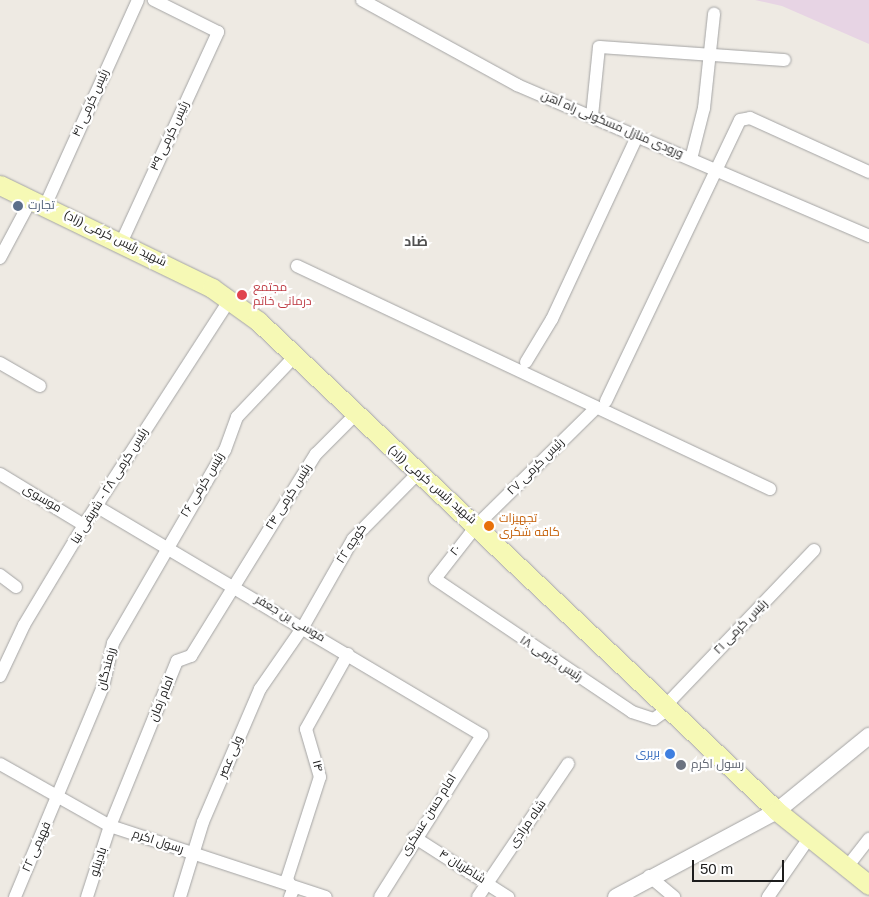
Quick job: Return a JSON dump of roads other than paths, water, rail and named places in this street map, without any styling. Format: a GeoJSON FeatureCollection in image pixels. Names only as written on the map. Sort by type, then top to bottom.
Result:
{"type":"FeatureCollection","features":[{"type":"Feature","properties":{"kind":"main road","name":"شهید رئیس کرمی (زاد)"},"geometry":{"type":"LineString","coordinates":[[0,185],[122,241],[229,301],[295,356],[417,474],[477,525],[777,811],[869,884]]}},
{"type":"Feature","properties":{"kind":"street","name":"رئیس کرمی ۴۱"},"geometry":{"type":"LineString","coordinates":[[0,258],[38,203],[138,0]]}},
{"type":"Feature","properties":{"kind":"street","name":"رئیس کرمی ۳۹"},"geometry":{"type":"LineString","coordinates":[[122,241],[218,32],[154,0]]}},
{"type":"Feature","properties":{"kind":"street","name":"ورودی منازل مسکونی راه آهن"},"geometry":{"type":"LineString","coordinates":[[362,0],[517,84],[592,116],[637,138],[691,158],[869,236]]}},
{"type":"Feature","properties":{"kind":"street"},"geometry":{"type":"LineString","coordinates":[[691,158],[704,108],[714,14]]}},
{"type":"Feature","properties":{"kind":"street"},"geometry":{"type":"LineString","coordinates":[[592,116],[599,47],[785,60]]}},
{"type":"Feature","properties":{"kind":"street"},"geometry":{"type":"LineString","coordinates":[[606,400],[744,118],[869,172]]}},
{"type":"Feature","properties":{"kind":"street"},"geometry":{"type":"LineString","coordinates":[[526,362],[552,319],[637,138]]}},
{"type":"Feature","properties":{"kind":"street"},"geometry":{"type":"LineString","coordinates":[[297,266],[427,324],[595,409],[770,489]]}},
{"type":"Feature","properties":{"kind":"street","name":"رئیس کرمی ۲۸ - شریفی نیا"},"geometry":{"type":"LineString","coordinates":[[0,676],[24,625],[84,525],[229,301]]}},
{"type":"Feature","properties":{"kind":"street","name":"رئیس کرمی ۲۶"},"geometry":{"type":"LineString","coordinates":[[167,546],[225,450],[237,417],[295,356]]}},
{"type":"Feature","properties":{"kind":"street"},"geometry":{"type":"LineString","coordinates":[[0,363],[40,386]]}},
{"type":"Feature","properties":{"kind":"street","name":"رئیس کرمی ۲۷"},"geometry":{"type":"LineString","coordinates":[[477,525],[595,409]]}},
{"type":"Feature","properties":{"kind":"street","name":"رئیس کرمی ۲۴"},"geometry":{"type":"LineString","coordinates":[[234,586],[316,454],[355,416]]}},
{"type":"Feature","properties":{"kind":"street","name":"موسوی"},"geometry":{"type":"LineString","coordinates":[[0,474],[84,525]]}},
{"type":"Feature","properties":{"kind":"street","name":"کوچه ۲۲"},"geometry":{"type":"LineString","coordinates":[[303,627],[368,519],[417,474]]}},
{"type":"Feature","properties":{"kind":"street","name":"موسی بن جعفر"},"geometry":{"type":"LineString","coordinates":[[96,506],[167,546],[482,735]]}},
{"type":"Feature","properties":{"kind":"street","name":"۲۰"},"geometry":{"type":"LineString","coordinates":[[435,579],[477,525]]}},
{"type":"Feature","properties":{"kind":"street","name":"رزمندگان"},"geometry":{"type":"LineString","coordinates":[[59,798],[103,687],[113,643],[167,546]]}},
{"type":"Feature","properties":{"kind":"street","name":"رئیس کرمی ۲۱"},"geometry":{"type":"LineString","coordinates":[[669,706],[814,550]]}},
{"type":"Feature","properties":{"kind":"street"},"geometry":{"type":"LineString","coordinates":[[0,575],[16,588]]}},
{"type":"Feature","properties":{"kind":"street","name":"رئیس کرمی ۱۸"},"geometry":{"type":"LineString","coordinates":[[435,579],[632,712],[654,719],[669,706]]}},
{"type":"Feature","properties":{"kind":"street","name":"امام زمان"},"geometry":{"type":"LineString","coordinates":[[110,826],[177,661],[190,656],[234,586]]}},
{"type":"Feature","properties":{"kind":"street","name":"ولی عصر"},"geometry":{"type":"LineString","coordinates":[[180,897],[193,853],[260,689],[303,627]]}},
{"type":"Feature","properties":{"kind":"street","name":"۱۴"},"geometry":{"type":"LineString","coordinates":[[291,891],[287,879],[320,776],[306,729],[348,654]]}},
{"type":"Feature","properties":{"kind":"street","name":"امام حسن عسکری"},"geometry":{"type":"LineString","coordinates":[[380,897],[414,837],[482,735]]}},
{"type":"Feature","properties":{"kind":"street"},"geometry":{"type":"LineString","coordinates":[[616,897],[649,876],[777,811],[869,736]]}},
{"type":"Feature","properties":{"kind":"street","name":"رسول اکرم"},"geometry":{"type":"LineString","coordinates":[[0,764],[110,826],[193,853],[291,891],[326,897]]}},
{"type":"Feature","properties":{"kind":"street","name":"شاه مرادی"},"geometry":{"type":"LineString","coordinates":[[478,897],[568,764]]}},
{"type":"Feature","properties":{"kind":"street","name":"فهیمی ۲۲"},"geometry":{"type":"LineString","coordinates":[[15,897],[59,798]]}},
{"type":"Feature","properties":{"kind":"street","name":"بادینلو"},"geometry":{"type":"LineString","coordinates":[[88,897],[110,826]]}},
{"type":"Feature","properties":{"kind":"street","name":"شاطریان ۴"},"geometry":{"type":"LineString","coordinates":[[414,837],[488,882],[508,897]]}},
{"type":"Feature","properties":{"kind":"street"},"geometry":{"type":"LineString","coordinates":[[768,897],[809,838]]}},
{"type":"Feature","properties":{"kind":"street"},"geometry":{"type":"LineString","coordinates":[[847,867],[869,838]]}},
{"type":"Feature","properties":{"kind":"street"},"geometry":{"type":"LineString","coordinates":[[649,876],[674,897]]}},
{"type":"Feature","properties":{"kind":"place","name":"تجارت"},"geometry":{"type":"Point","coordinates":[18,206]}},
{"type":"Feature","properties":{"kind":"place","name":"مجتمع درمانی خاتم"},"geometry":{"type":"Point","coordinates":[242,295]}},
{"type":"Feature","properties":{"kind":"place","name":"تجهیزات کافه شکری"},"geometry":{"type":"Point","coordinates":[489,526]}},
{"type":"Feature","properties":{"kind":"place","name":"بربری"},"geometry":{"type":"Point","coordinates":[670,754]}},
{"type":"Feature","properties":{"kind":"place","name":"رسول اکرم"},"geometry":{"type":"Point","coordinates":[681,765]}},
{"type":"Feature","properties":{"kind":"district","name":"ضاد"},"geometry":{"type":"Point","coordinates":[416,241]}}]}
